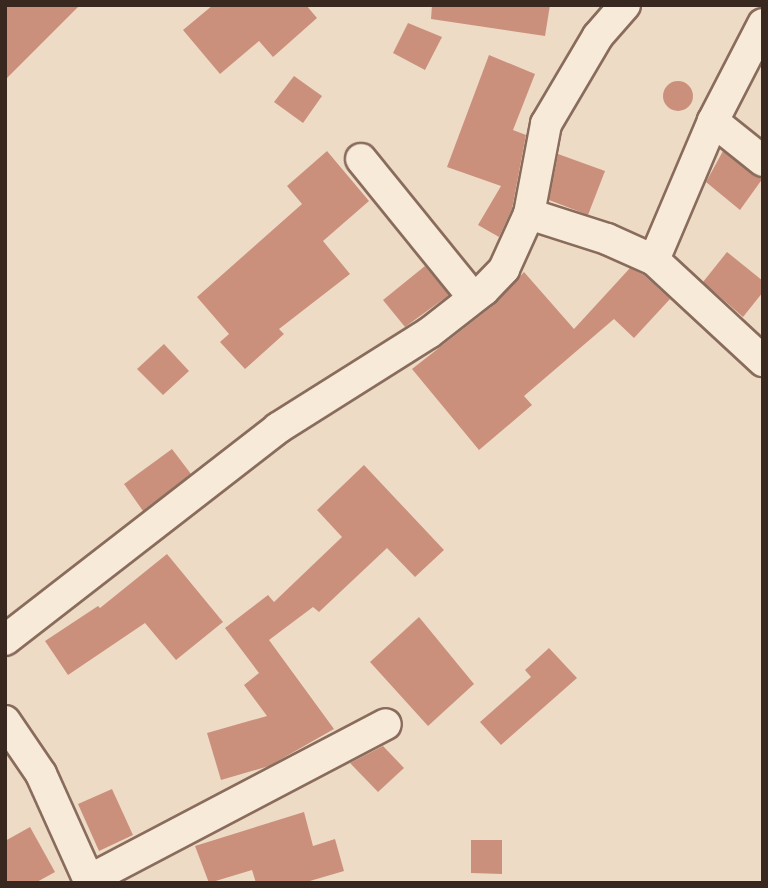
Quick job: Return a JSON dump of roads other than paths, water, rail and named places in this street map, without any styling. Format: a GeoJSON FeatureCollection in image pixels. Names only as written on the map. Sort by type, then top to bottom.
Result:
{"type":"FeatureCollection","features":[{"type":"Feature","properties":{"kind":"street"},"geometry":{"type":"LineString","coordinates":[[5,640],[278,428],[429,333],[472,296],[484,290],[504,268],[529,214],[545,124],[598,36],[625,5]]}},
{"type":"Feature","properties":{"kind":"street"},"geometry":{"type":"LineString","coordinates":[[653,260],[713,121],[763,24]]}},
{"type":"Feature","properties":{"kind":"street"},"geometry":{"type":"LineString","coordinates":[[713,121],[763,161]]}},
{"type":"Feature","properties":{"kind":"street"},"geometry":{"type":"LineString","coordinates":[[361,159],[472,296]]}},
{"type":"Feature","properties":{"kind":"street"},"geometry":{"type":"LineString","coordinates":[[529,214],[607,239],[653,260],[763,361]]}},
{"type":"Feature","properties":{"kind":"street"},"geometry":{"type":"LineString","coordinates":[[5,721],[41,774],[90,881],[386,724]]}}]}
